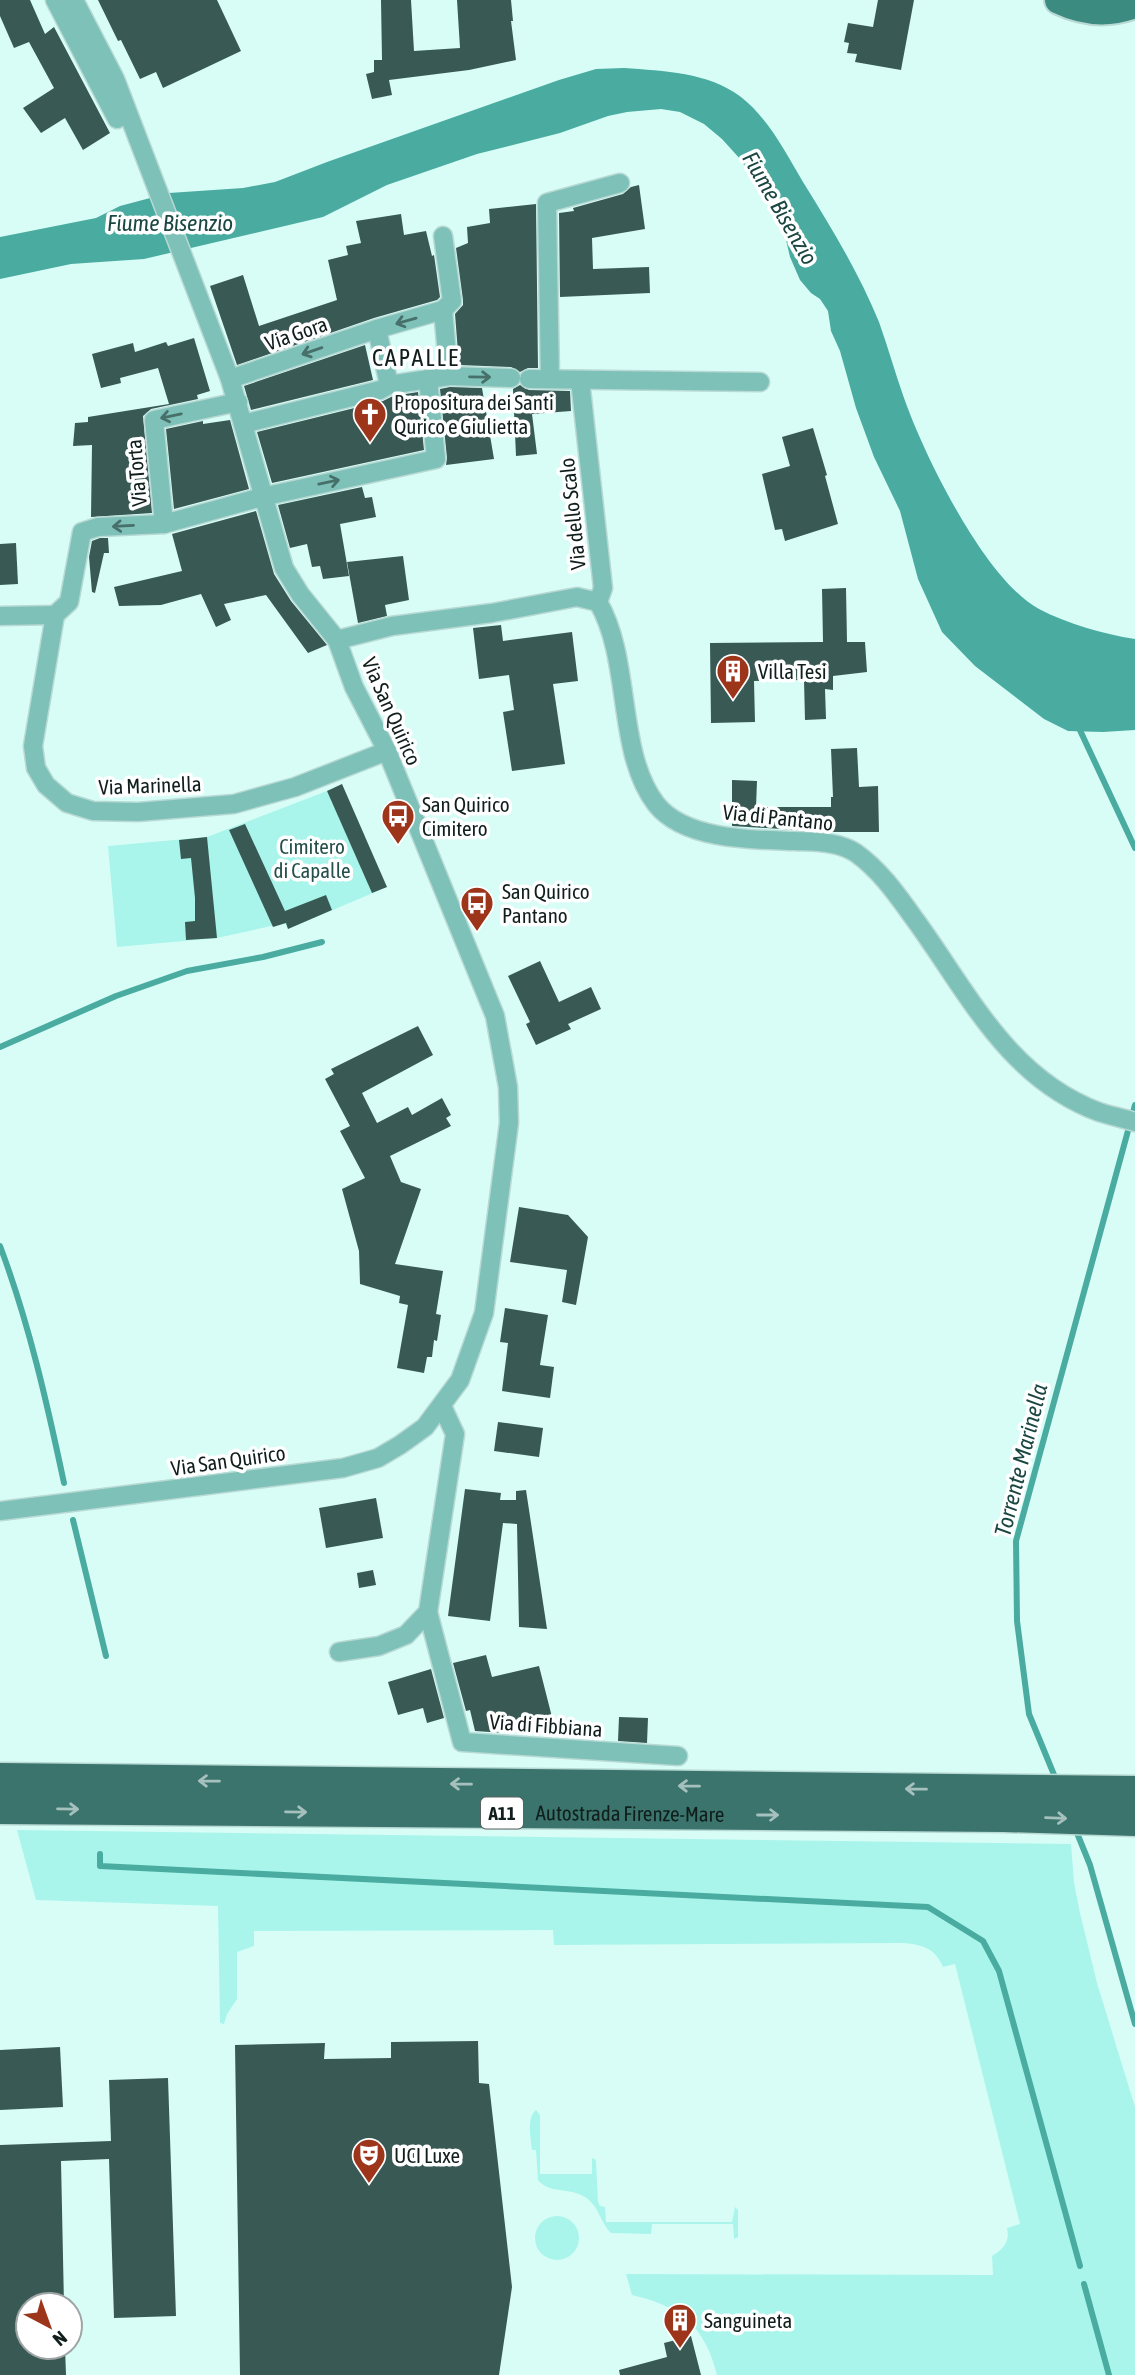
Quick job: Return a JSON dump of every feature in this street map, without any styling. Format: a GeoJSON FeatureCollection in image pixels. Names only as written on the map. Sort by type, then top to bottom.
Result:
{"type":"FeatureCollection","features":[{"type":"Feature","properties":{"kind":"highway","name":"Autostrada Firenze-Mare"},"geometry":{"type":"LineString","coordinates":[[0,1779],[1135,1792]]}},
{"type":"Feature","properties":{"kind":"highway","name":"Autostrada Firenze-Mare"},"geometry":{"type":"LineString","coordinates":[[0,1808],[1004,1816],[1122,1820]]}},
{"type":"Feature","properties":{"kind":"main road"},"geometry":{"type":"LineString","coordinates":[[1059,0],[1089,10],[1108,10],[1135,4]]}},
{"type":"Feature","properties":{"kind":"street"},"geometry":{"type":"LineString","coordinates":[[55,0],[117,119]]}},
{"type":"Feature","properties":{"kind":"street","name":"Via San Quirico"},"geometry":{"type":"LineString","coordinates":[[0,1511],[343,1468],[378,1458],[425,1427],[460,1380],[484,1313],[509,1123],[508,1087],[495,1016],[387,751],[355,687],[337,640],[300,594],[284,568],[230,379],[115,79],[74,0]]}},
{"type":"Feature","properties":{"kind":"street"},"geometry":{"type":"LineString","coordinates":[[550,379],[547,203],[620,183]]}},
{"type":"Feature","properties":{"kind":"street"},"geometry":{"type":"LineString","coordinates":[[443,236],[452,301],[443,310],[449,376]]}},
{"type":"Feature","properties":{"kind":"street","name":"Via Gora"},"geometry":{"type":"LineString","coordinates":[[230,379],[377,329],[443,310]]}},
{"type":"Feature","properties":{"kind":"street"},"geometry":{"type":"LineString","coordinates":[[377,329],[389,385]]}},
{"type":"Feature","properties":{"kind":"street"},"geometry":{"type":"LineString","coordinates":[[243,424],[380,390],[389,385],[449,376],[511,378]]}},
{"type":"Feature","properties":{"kind":"street","name":"Via Marinella"},"geometry":{"type":"LineString","coordinates":[[387,751],[295,787],[234,804],[138,812],[93,811],[67,803],[46,785],[36,768],[33,747],[41,686],[55,615],[69,602],[82,532],[98,527],[164,524],[262,497],[436,459],[428,379]]}},
{"type":"Feature","properties":{"kind":"street"},"geometry":{"type":"LineString","coordinates":[[530,379],[760,382]]}},
{"type":"Feature","properties":{"kind":"street","name":"Via dello Scalo"},"geometry":{"type":"LineString","coordinates":[[580,380],[603,588],[598,602]]}},
{"type":"Feature","properties":{"kind":"street","name":"Via Torta"},"geometry":{"type":"LineString","coordinates":[[164,524],[154,420],[238,402]]}},
{"type":"Feature","properties":{"kind":"street"},"geometry":{"type":"LineString","coordinates":[[337,640],[392,626],[492,613],[577,597],[598,602]]}},
{"type":"Feature","properties":{"kind":"street","name":"Via di Pantano"},"geometry":{"type":"LineString","coordinates":[[598,602],[611,629],[635,757],[643,785],[657,806],[673,820],[704,833],[760,840],[830,843],[854,852],[872,866],[890,886],[933,944],[973,1006],[1004,1046],[1030,1072],[1098,1112],[1135,1122]]}},
{"type":"Feature","properties":{"kind":"street"},"geometry":{"type":"LineString","coordinates":[[0,616],[55,615]]}},
{"type":"Feature","properties":{"kind":"street"},"geometry":{"type":"LineString","coordinates":[[339,1653],[379,1646],[406,1635],[428,1612],[455,1434],[442,1406]]}},
{"type":"Feature","properties":{"kind":"street","name":"Via di Fibbiana"},"geometry":{"type":"LineString","coordinates":[[428,1612],[462,1742],[678,1756]]}},
{"type":"Feature","properties":{"kind":"green space","name":"Cimitero di Capalle"},"geometry":{"type":"Polygon","coordinates":[[[327,791],[387,887],[288,929],[285,923],[217,938],[117,947],[108,846],[207,837],[327,791]]]}},
{"type":"Feature","properties":{"kind":"green space"},"geometry":{"type":"Polygon","coordinates":[[[17,1830],[1071,1844],[1074,1883],[1097,1983],[1135,2107],[1135,2375],[717,2375],[705,2343],[688,2321],[664,2305],[632,2295],[626,2274],[993,2275],[992,2256],[1005,2244],[1008,2237],[1007,2228],[1020,2224],[955,1964],[943,1967],[928,1949],[904,1943],[554,1945],[553,1930],[254,1931],[254,1946],[237,1952],[237,1999],[224,2024],[220,2023],[218,1906],[36,1900],[17,1830]]]}},
{"type":"Feature","properties":{"kind":"green space"},"geometry":{"type":"Polygon","coordinates":[[[536,2110],[540,2115],[540,2174],[592,2174],[592,2158],[596,2160],[598,2202],[605,2207],[606,2222],[732,2222],[735,2207],[738,2210],[738,2237],[734,2239],[733,2224],[652,2224],[651,2234],[611,2233],[585,2197],[553,2189],[538,2180],[536,2150],[532,2150],[530,2128],[531,2118],[536,2110]]]}},
{"type":"Feature","properties":{"kind":"green space"},"geometry":{"type":"Polygon","coordinates":[[[557,2216],[566,2217],[573,2222],[578,2229],[578,2247],[573,2254],[566,2259],[557,2260],[548,2259],[541,2254],[536,2247],[535,2238],[536,2229],[541,2222],[548,2217],[557,2216]]]}},
{"type":"Feature","properties":{"kind":"water","name":"Fiume Bisenzio"},"geometry":{"type":"Polygon","coordinates":[[[624,68],[685,74],[714,82],[741,97],[768,125],[863,286],[879,322],[913,422],[941,482],[978,545],[998,572],[1019,594],[1039,609],[1086,628],[1135,639],[1135,730],[1068,731],[1044,719],[975,666],[942,632],[918,579],[900,511],[874,457],[856,408],[840,351],[831,331],[828,311],[820,299],[800,280],[790,257],[783,227],[741,160],[704,124],[680,112],[661,109],[627,112],[560,133],[477,154],[387,185],[323,217],[144,259],[71,264],[0,279],[0,237],[96,218],[120,206],[169,193],[243,188],[275,182],[559,80],[596,69],[624,68]]]}},
{"type":"Feature","properties":{"kind":"building"},"geometry":{"type":"Polygon","coordinates":[[[0,0],[30,0],[45,34],[54,27],[110,133],[83,150],[65,118],[41,133],[23,108],[54,88],[29,42],[14,48],[0,16],[0,0]]]}},
{"type":"Feature","properties":{"kind":"building"},"geometry":{"type":"Polygon","coordinates":[[[98,0],[217,0],[241,51],[163,88],[156,72],[140,79],[98,0]]]}},
{"type":"Feature","properties":{"kind":"building"},"geometry":{"type":"Polygon","coordinates":[[[381,0],[411,0],[414,51],[460,48],[457,0],[511,0],[516,60],[469,70],[389,80],[392,95],[372,99],[366,74],[374,72],[374,60],[382,60],[381,0]]]}},
{"type":"Feature","properties":{"kind":"building"},"geometry":{"type":"Polygon","coordinates":[[[878,0],[914,0],[901,70],[855,62],[857,54],[847,53],[849,43],[844,42],[848,23],[873,27],[878,0]]]}},
{"type":"Feature","properties":{"kind":"building"},"geometry":{"type":"Polygon","coordinates":[[[639,185],[645,229],[592,238],[593,269],[649,267],[650,293],[560,297],[559,213],[574,211],[573,208],[623,194],[631,187],[639,185]]]}},
{"type":"Feature","properties":{"kind":"building"},"geometry":{"type":"Polygon","coordinates":[[[536,204],[538,368],[528,368],[520,372],[511,367],[459,365],[455,314],[463,305],[463,300],[456,248],[468,243],[467,227],[490,223],[489,209],[536,204]]]}},
{"type":"Feature","properties":{"kind":"building"},"geometry":{"type":"Polygon","coordinates":[[[401,214],[404,235],[426,231],[432,256],[434,255],[440,297],[437,300],[374,318],[237,365],[210,286],[243,275],[259,326],[337,300],[328,260],[348,255],[346,246],[361,243],[356,221],[401,214]]]}},
{"type":"Feature","properties":{"kind":"building"},"geometry":{"type":"Polygon","coordinates":[[[194,338],[210,391],[197,395],[198,399],[151,409],[143,416],[152,513],[91,517],[92,445],[73,446],[75,423],[88,422],[88,417],[169,404],[158,368],[120,378],[121,383],[101,388],[92,354],[133,343],[135,352],[166,342],[168,346],[194,338]]]}},
{"type":"Feature","properties":{"kind":"building"},"geometry":{"type":"Polygon","coordinates":[[[365,345],[373,380],[251,410],[244,386],[365,345]]]}},
{"type":"Feature","properties":{"kind":"building"},"geometry":{"type":"Polygon","coordinates":[[[520,385],[529,390],[570,391],[571,411],[532,414],[537,454],[516,456],[513,389],[520,385]]]}},
{"type":"Feature","properties":{"kind":"building"},"geometry":{"type":"Polygon","coordinates":[[[482,388],[494,459],[446,465],[440,389],[482,388]]]}},
{"type":"Feature","properties":{"kind":"building"},"geometry":{"type":"Polygon","coordinates":[[[418,392],[424,450],[272,483],[257,432],[383,401],[393,396],[418,392]]]}},
{"type":"Feature","properties":{"kind":"building"},"geometry":{"type":"Polygon","coordinates":[[[230,420],[249,489],[174,509],[166,429],[203,421],[203,424],[230,420]]]}},
{"type":"Feature","properties":{"kind":"building"},"geometry":{"type":"Polygon","coordinates":[[[813,428],[838,524],[785,541],[782,529],[775,530],[762,474],[790,466],[782,437],[813,428]]]}},
{"type":"Feature","properties":{"kind":"building"},"geometry":{"type":"Polygon","coordinates":[[[362,487],[365,498],[372,497],[376,517],[340,524],[349,576],[323,579],[320,566],[312,567],[307,544],[290,548],[278,505],[362,487]]]}},
{"type":"Feature","properties":{"kind":"building"},"geometry":{"type":"Polygon","coordinates":[[[256,511],[274,574],[291,601],[327,645],[308,653],[266,595],[224,604],[231,620],[216,627],[201,594],[161,605],[119,606],[114,587],[182,571],[172,534],[256,511]]]}},
{"type":"Feature","properties":{"kind":"building"},"geometry":{"type":"Polygon","coordinates":[[[108,538],[109,553],[104,553],[95,593],[92,592],[89,557],[92,541],[108,538]]]}},
{"type":"Feature","properties":{"kind":"building"},"geometry":{"type":"Polygon","coordinates":[[[16,543],[18,584],[0,585],[0,544],[16,543]]]}},
{"type":"Feature","properties":{"kind":"building"},"geometry":{"type":"Polygon","coordinates":[[[403,556],[409,600],[385,605],[387,616],[358,623],[347,562],[403,556]]]}},
{"type":"Feature","properties":{"kind":"building"},"geometry":{"type":"Polygon","coordinates":[[[846,588],[847,642],[865,642],[867,672],[833,676],[833,690],[825,689],[826,719],[805,720],[804,680],[754,681],[755,722],[711,723],[710,643],[823,642],[822,589],[846,588]]]}},
{"type":"Feature","properties":{"kind":"building"},"geometry":{"type":"Polygon","coordinates":[[[501,625],[503,641],[572,632],[578,681],[553,684],[565,764],[512,771],[503,712],[514,710],[509,675],[479,679],[473,628],[501,625]]]}},
{"type":"Feature","properties":{"kind":"building"},"geometry":{"type":"Polygon","coordinates":[[[857,748],[859,787],[878,786],[879,832],[732,826],[732,780],[757,781],[756,807],[831,807],[831,749],[857,748]]]}},
{"type":"Feature","properties":{"kind":"building"},"geometry":{"type":"Polygon","coordinates":[[[342,784],[387,887],[372,893],[327,791],[342,784]]]}},
{"type":"Feature","properties":{"kind":"building"},"geometry":{"type":"Polygon","coordinates":[[[245,824],[285,911],[326,895],[332,910],[288,929],[286,923],[273,927],[229,830],[245,824]]]}},
{"type":"Feature","properties":{"kind":"building"},"geometry":{"type":"Polygon","coordinates":[[[207,837],[217,938],[186,940],[185,922],[195,921],[195,898],[191,858],[181,859],[179,840],[207,837]]]}},
{"type":"Feature","properties":{"kind":"building"},"geometry":{"type":"Polygon","coordinates":[[[540,961],[559,1002],[591,987],[601,1009],[568,1024],[571,1029],[536,1045],[526,1024],[530,1022],[508,976],[540,961]]]}},
{"type":"Feature","properties":{"kind":"building"},"geometry":{"type":"Polygon","coordinates":[[[418,1026],[433,1055],[362,1093],[377,1123],[408,1107],[412,1115],[442,1098],[451,1115],[446,1118],[451,1126],[390,1156],[401,1182],[421,1189],[395,1264],[443,1271],[436,1314],[441,1315],[437,1341],[434,1340],[432,1357],[427,1357],[424,1373],[397,1368],[408,1305],[399,1303],[400,1296],[360,1284],[359,1251],[342,1189],[365,1178],[340,1131],[350,1126],[325,1079],[334,1074],[331,1069],[418,1026]]]}},
{"type":"Feature","properties":{"kind":"building"},"geometry":{"type":"Polygon","coordinates":[[[519,1207],[568,1215],[588,1237],[576,1305],[562,1302],[567,1270],[510,1262],[519,1207]]]}},
{"type":"Feature","properties":{"kind":"building"},"geometry":{"type":"Polygon","coordinates":[[[505,1308],[548,1315],[540,1365],[554,1367],[550,1398],[502,1391],[508,1343],[500,1342],[505,1308]]]}},
{"type":"Feature","properties":{"kind":"building"},"geometry":{"type":"Polygon","coordinates":[[[498,1422],[543,1428],[539,1457],[494,1451],[498,1422]]]}},
{"type":"Feature","properties":{"kind":"building"},"geometry":{"type":"Polygon","coordinates":[[[465,1489],[501,1493],[500,1500],[516,1500],[516,1491],[526,1490],[547,1629],[519,1627],[517,1524],[503,1523],[490,1621],[448,1616],[465,1489]]]}},
{"type":"Feature","properties":{"kind":"building"},"geometry":{"type":"Polygon","coordinates":[[[376,1498],[383,1538],[326,1548],[319,1508],[376,1498]]]}},
{"type":"Feature","properties":{"kind":"building"},"geometry":{"type":"Polygon","coordinates":[[[373,1570],[376,1585],[359,1588],[357,1573],[373,1570]]]}},
{"type":"Feature","properties":{"kind":"building"},"geometry":{"type":"Polygon","coordinates":[[[486,1655],[492,1677],[539,1666],[553,1721],[505,1733],[475,1731],[470,1710],[466,1711],[453,1663],[486,1655]]]}},
{"type":"Feature","properties":{"kind":"building"},"geometry":{"type":"Polygon","coordinates":[[[431,1669],[444,1718],[427,1723],[423,1708],[398,1715],[388,1682],[431,1669]]]}},
{"type":"Feature","properties":{"kind":"building"},"geometry":{"type":"Polygon","coordinates":[[[619,1717],[648,1718],[647,1743],[618,1741],[619,1717]]]}},
{"type":"Feature","properties":{"kind":"building","name":"UCI Luxe"},"geometry":{"type":"Polygon","coordinates":[[[478,2041],[479,2083],[489,2084],[512,2287],[499,2375],[240,2375],[235,2045],[325,2043],[324,2059],[391,2058],[391,2042],[478,2041]]]}},
{"type":"Feature","properties":{"kind":"building"},"geometry":{"type":"Polygon","coordinates":[[[60,2047],[63,2107],[0,2110],[0,2050],[60,2047]]]}},
{"type":"Feature","properties":{"kind":"building"},"geometry":{"type":"Polygon","coordinates":[[[168,2078],[176,2316],[114,2318],[109,2159],[61,2161],[64,2291],[14,2291],[14,2361],[66,2361],[66,2375],[0,2375],[0,2145],[111,2141],[109,2080],[168,2078]]]}},
{"type":"Feature","properties":{"kind":"building","name":"Sanguineta"},"geometry":{"type":"Polygon","coordinates":[[[691,2336],[701,2375],[620,2375],[619,2370],[667,2357],[664,2343],[691,2336]]]}},
{"type":"Feature","properties":{"kind":"waterway","name":"Torrente Marinella"},"geometry":{"type":"LineString","coordinates":[[1078,726],[1135,848]]}},
{"type":"Feature","properties":{"kind":"waterway"},"geometry":{"type":"LineString","coordinates":[[0,1047],[116,996],[187,971],[263,957],[322,942]]}},
{"type":"Feature","properties":{"kind":"waterway","name":"Torrente Marinella"},"geometry":{"type":"LineString","coordinates":[[1057,1782],[1029,1714],[1017,1621],[1016,1541],[1135,1105]]}},
{"type":"Feature","properties":{"kind":"waterway"},"geometry":{"type":"LineString","coordinates":[[0,1246],[29,1334],[64,1483]]}},
{"type":"Feature","properties":{"kind":"waterway"},"geometry":{"type":"LineString","coordinates":[[73,1520],[106,1656]]}},
{"type":"Feature","properties":{"kind":"waterway","name":"Torrente Marinella"},"geometry":{"type":"LineString","coordinates":[[1075,1828],[1090,1865],[1135,2024]]}},
{"type":"Feature","properties":{"kind":"waterway"},"geometry":{"type":"LineString","coordinates":[[100,1854],[100,1866],[928,1907],[983,1941],[999,1971],[1080,2266]]}},
{"type":"Feature","properties":{"kind":"waterway"},"geometry":{"type":"LineString","coordinates":[[1084,2284],[1109,2375]]}},
{"type":"Feature","properties":{"kind":"place","name":"Propositura dei Santi Qurico e Giulietta"},"geometry":{"type":"Point","coordinates":[370,444]}},
{"type":"Feature","properties":{"kind":"place","name":"Villa Tesi"},"geometry":{"type":"Point","coordinates":[733,701]}},
{"type":"Feature","properties":{"kind":"place","name":"San Quirico Cimitero"},"geometry":{"type":"Point","coordinates":[398,846]}},
{"type":"Feature","properties":{"kind":"place","name":"San Quirico Pantano"},"geometry":{"type":"Point","coordinates":[477,933]}},
{"type":"Feature","properties":{"kind":"place","name":"UCI Luxe"},"geometry":{"type":"Point","coordinates":[369,2185]}},
{"type":"Feature","properties":{"kind":"place","name":"Sanguineta"},"geometry":{"type":"Point","coordinates":[680,2350]}},
{"type":"Feature","properties":{"kind":"district","name":"CAPALLE"},"geometry":{"type":"Point","coordinates":[416,357]}}]}
